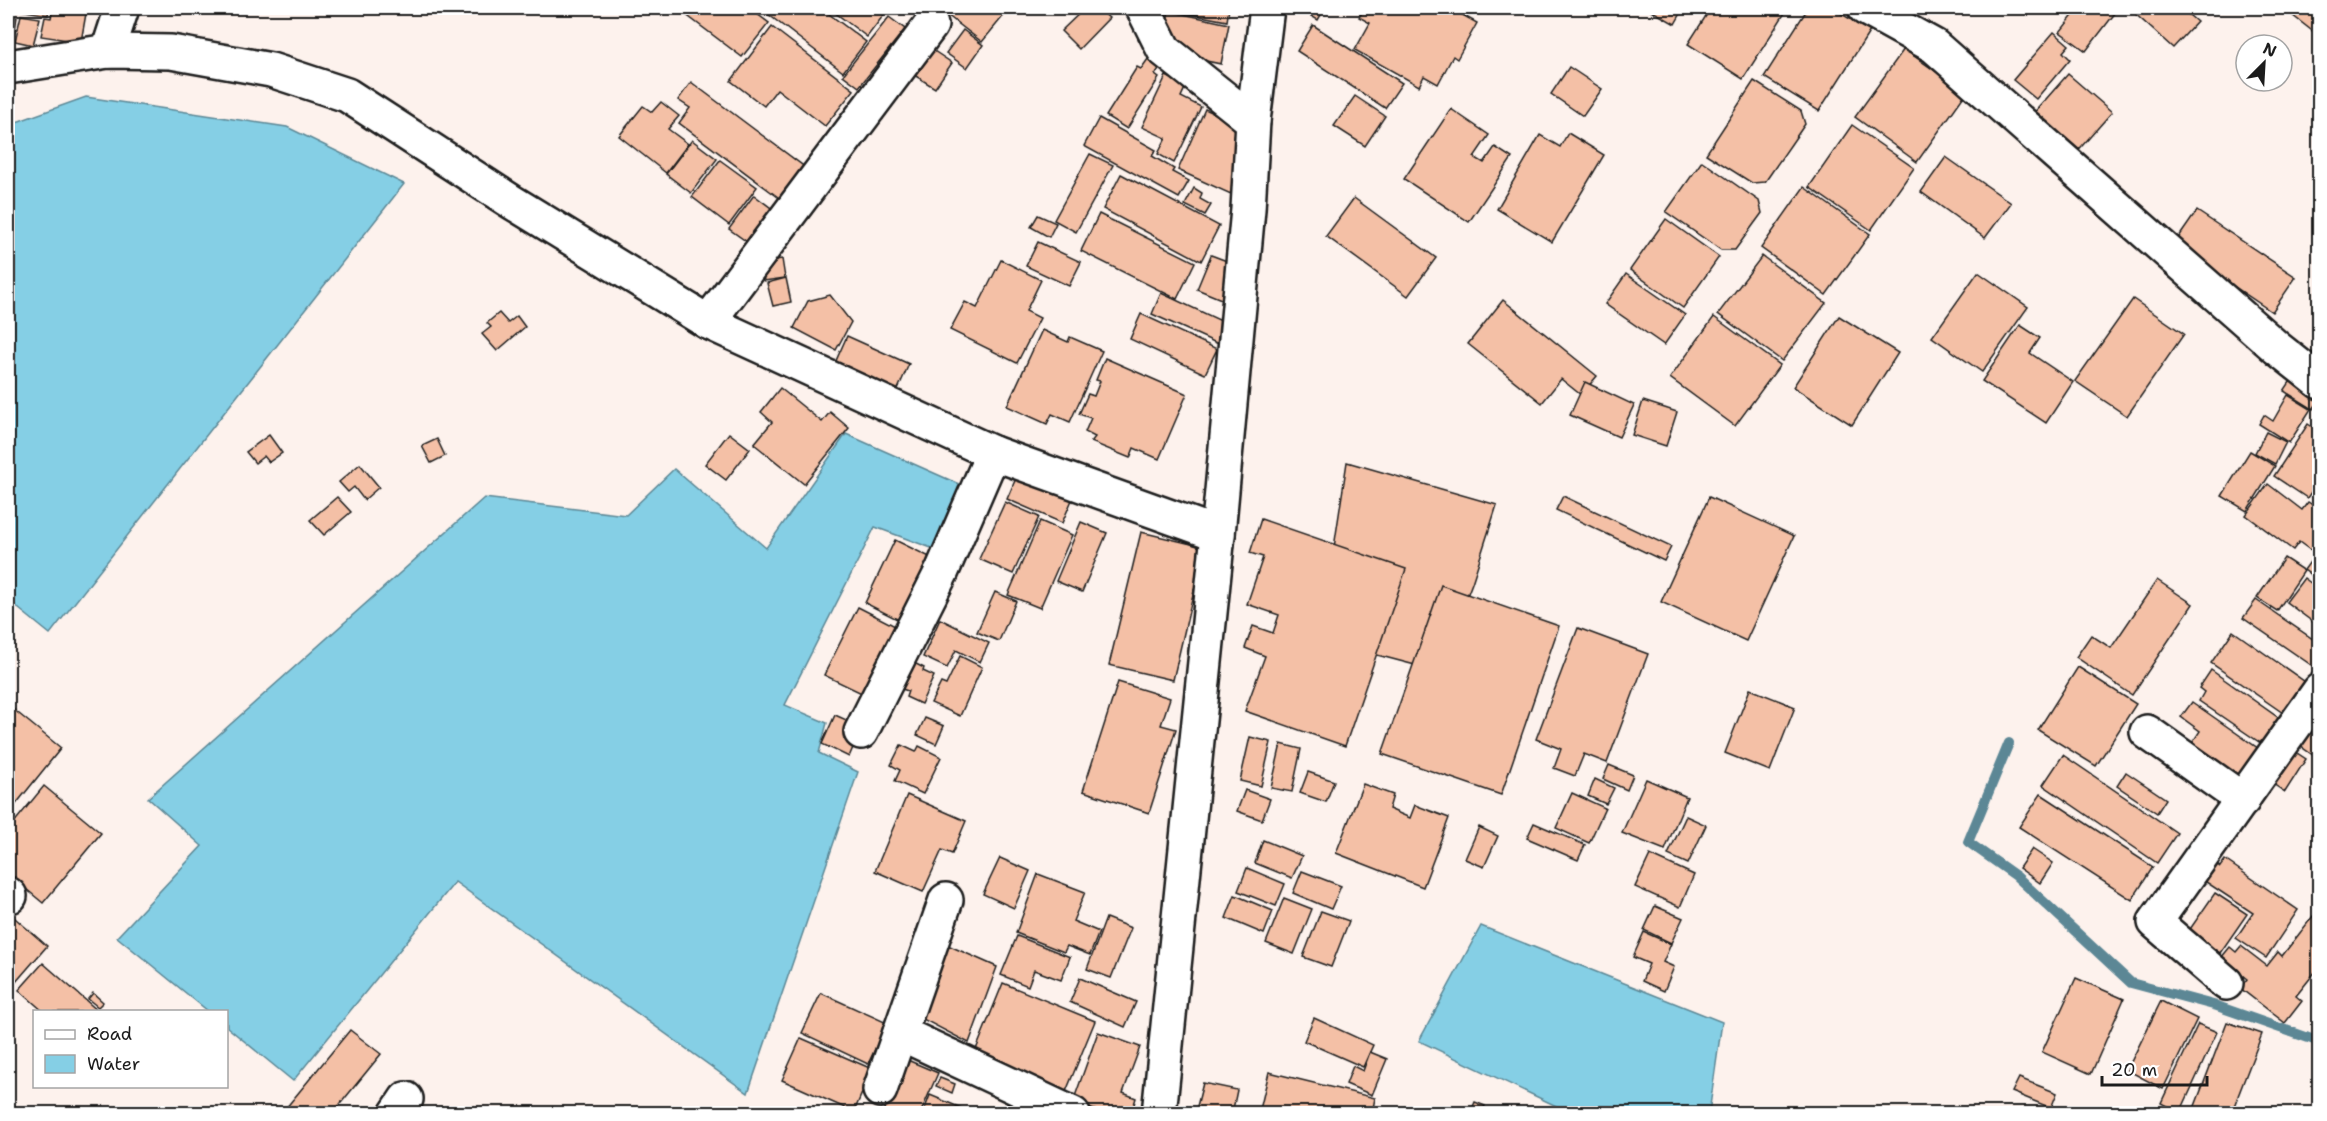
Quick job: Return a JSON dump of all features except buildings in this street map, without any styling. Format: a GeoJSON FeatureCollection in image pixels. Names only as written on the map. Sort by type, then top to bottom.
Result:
{"type":"FeatureCollection","features":[{"type":"Feature","properties":{"kind":"street"},"geometry":{"type":"LineString","coordinates":[[108,51],[122,8]]}},
{"type":"Feature","properties":{"kind":"street"},"geometry":{"type":"LineString","coordinates":[[1143,8],[1164,50],[1253,121]]}},
{"type":"Feature","properties":{"kind":"street"},"geometry":{"type":"LineString","coordinates":[[1159,1113],[1218,534],[1248,209],[1253,121],[1268,8]]}},
{"type":"Feature","properties":{"kind":"street"},"geometry":{"type":"LineString","coordinates":[[1865,8],[1934,46],[2268,341],[2319,382]]}},
{"type":"Feature","properties":{"kind":"street"},"geometry":{"type":"LineString","coordinates":[[708,322],[931,25]]}},
{"type":"Feature","properties":{"kind":"street"},"geometry":{"type":"LineString","coordinates":[[8,66],[108,51],[171,52],[271,70],[347,95],[512,202],[708,322],[993,453],[1218,534]]}},
{"type":"Feature","properties":{"kind":"street"},"geometry":{"type":"LineString","coordinates":[[861,732],[942,571],[993,453]]}},
{"type":"Feature","properties":{"kind":"street"},"geometry":{"type":"LineString","coordinates":[[2226,983],[2155,922],[2319,690]]}},
{"type":"Feature","properties":{"kind":"street"},"geometry":{"type":"LineString","coordinates":[[2147,732],[2243,800]]}},
{"type":"Feature","properties":{"kind":"street"},"geometry":{"type":"LineString","coordinates":[[880,1089],[946,900]]}},
{"type":"Feature","properties":{"kind":"street"},"geometry":{"type":"LineString","coordinates":[[900,1033],[1073,1113]]}},
{"type":"Feature","properties":{"kind":"water"},"geometry":{"type":"Polygon","coordinates":[[[86,97],[287,127],[404,184],[50,634],[8,600],[8,125],[86,97]]]}},
{"type":"Feature","properties":{"kind":"water"},"geometry":{"type":"Polygon","coordinates":[[[846,434],[961,485],[934,549],[875,527],[785,705],[827,723],[819,753],[858,772],[748,1093],[455,882],[293,1081],[228,1028],[228,1010],[207,1010],[117,937],[202,846],[148,798],[484,498],[626,515],[674,469],[766,548],[846,434]]]}},
{"type":"Feature","properties":{"kind":"water"},"geometry":{"type":"Polygon","coordinates":[[[1481,926],[1722,1022],[1709,1113],[1571,1113],[1419,1041],[1481,926]]]}},
{"type":"Feature","properties":{"kind":"waterway"},"geometry":{"type":"LineString","coordinates":[[2009,743],[1968,842],[2016,876],[2131,983],[2217,1006],[2320,1042]]}}]}
